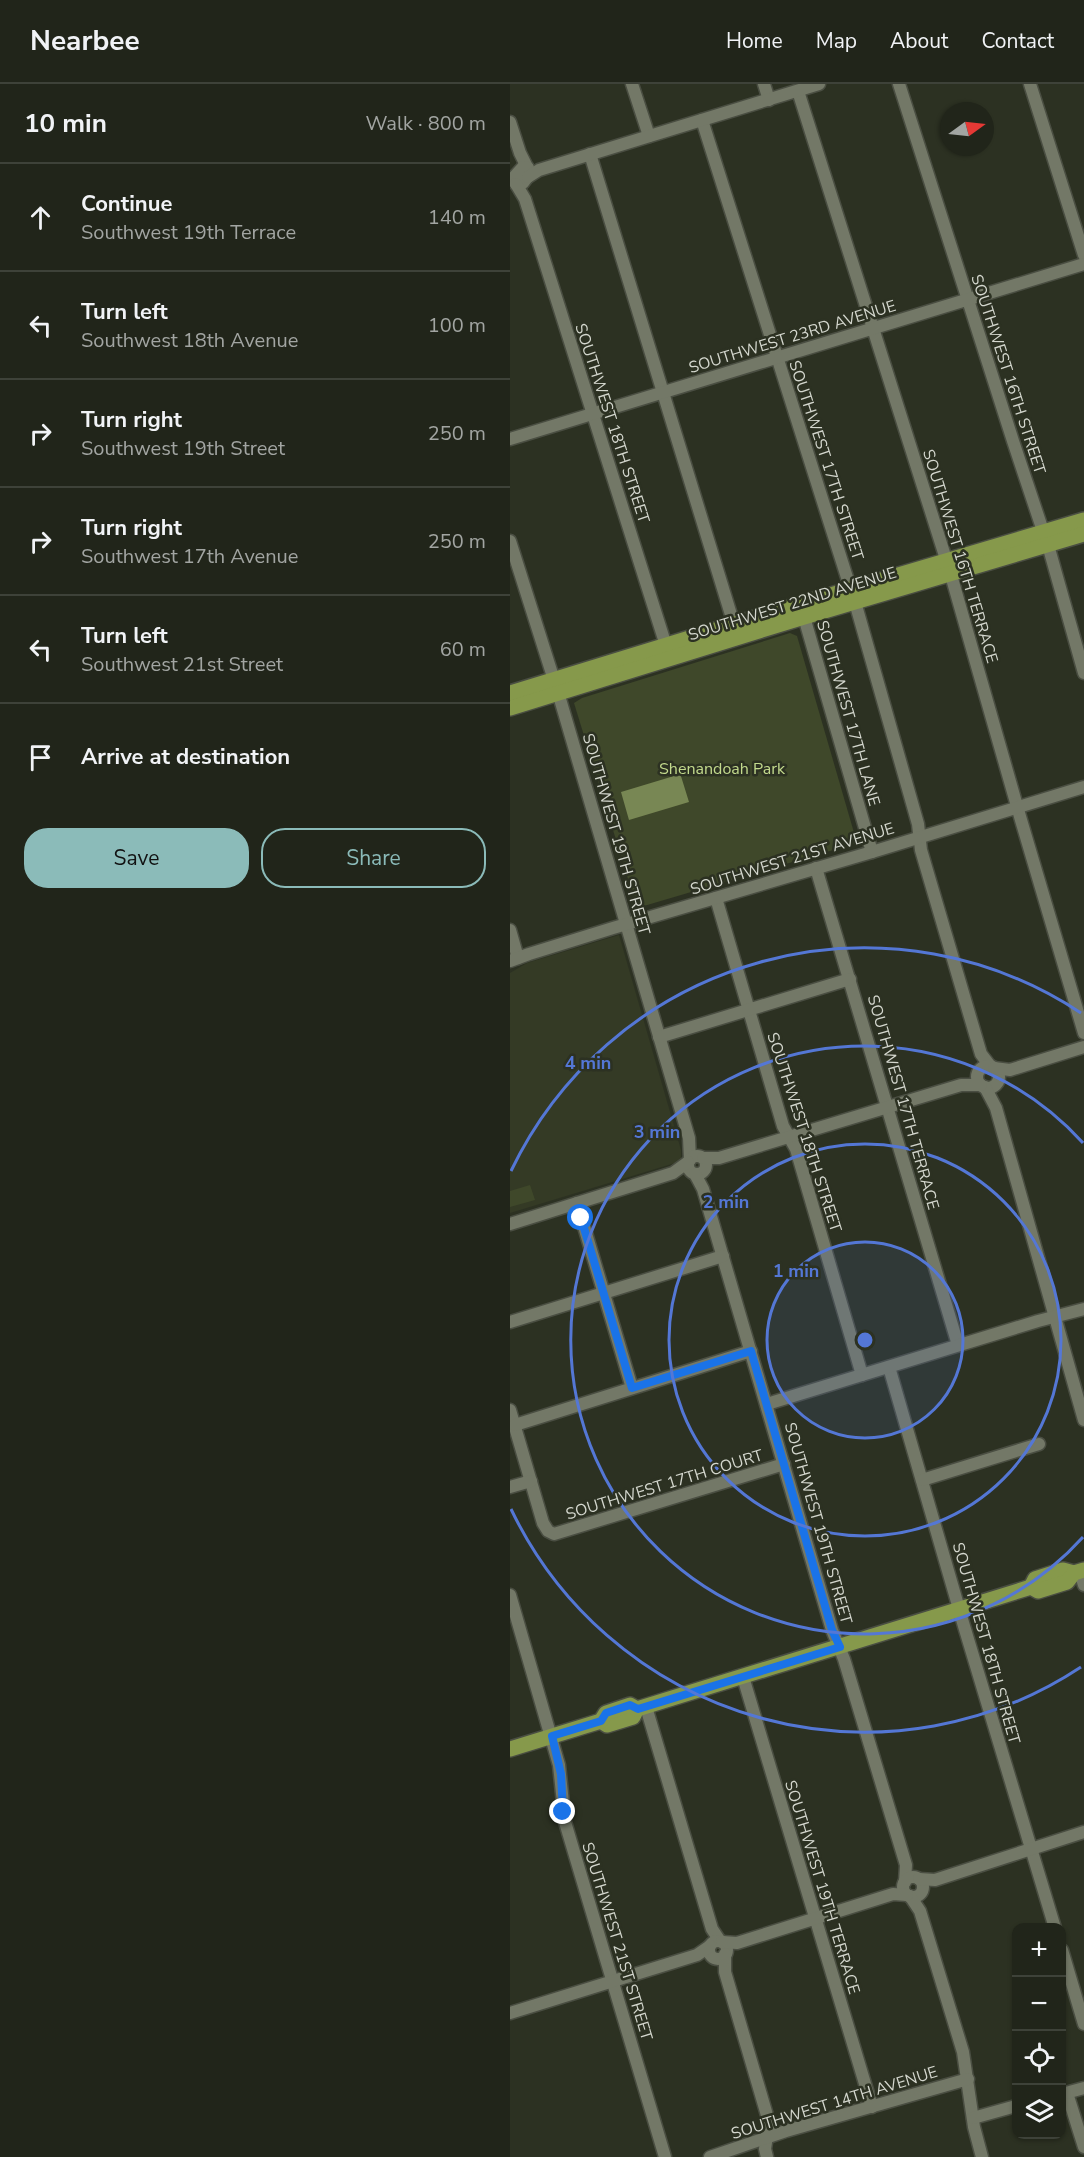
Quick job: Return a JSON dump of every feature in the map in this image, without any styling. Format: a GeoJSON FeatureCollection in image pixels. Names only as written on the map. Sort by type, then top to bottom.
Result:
{"type":"FeatureCollection","features":[{"type":"Feature","properties":{"kind":"main road","name":"SOUTHWEST 22ND AVENUE"},"geometry":{"type":"LineString","coordinates":[[1046,539],[1084,520]]}},
{"type":"Feature","properties":{"kind":"main road","name":"SOUTHWEST 22ND AVENUE"},"geometry":{"type":"LineString","coordinates":[[510,693],[556,686],[1046,539],[1084,534]]}},
{"type":"Feature","properties":{"kind":"main road","name":"SOUTHWEST 22ND AVENUE"},"geometry":{"type":"LineString","coordinates":[[736,631],[804,617],[853,596]]}},
{"type":"Feature","properties":{"kind":"main road","name":"SOUTHWEST 22ND AVENUE"},"geometry":{"type":"LineString","coordinates":[[510,708],[556,686]]}},
{"type":"Feature","properties":{"kind":"main road"},"geometry":{"type":"LineString","coordinates":[[510,1749],[601,1721],[606,1713],[630,1705],[641,1708],[1031,1587],[1035,1580],[1063,1570],[1081,1575]]}},
{"type":"Feature","properties":{"kind":"street"},"geometry":{"type":"LineString","coordinates":[[632,84],[649,136]]}},
{"type":"Feature","properties":{"kind":"street"},"geometry":{"type":"LineString","coordinates":[[764,84],[769,100]]}},
{"type":"Feature","properties":{"kind":"street"},"geometry":{"type":"LineString","coordinates":[[521,176],[819,84]]}},
{"type":"Feature","properties":{"kind":"street","name":"SOUTHWEST 16TH STREET"},"geometry":{"type":"LineString","coordinates":[[899,84],[1046,539],[1084,673]]}},
{"type":"Feature","properties":{"kind":"street"},"geometry":{"type":"LineString","coordinates":[[1030,84],[1084,255]]}},
{"type":"Feature","properties":{"kind":"street","name":"SOUTHWEST 16TH TERRACE"},"geometry":{"type":"LineString","coordinates":[[798,91],[949,568],[1084,1033]]}},
{"type":"Feature","properties":{"kind":"street","name":"SOUTHWEST 17TH STREET"},"geometry":{"type":"LineString","coordinates":[[702,120],[853,596],[918,824],[921,850],[988,1077],[1084,1420]]}},
{"type":"Feature","properties":{"kind":"street","name":"SOUTHWEST 18TH STREET"},"geometry":{"type":"LineString","coordinates":[[510,122],[520,153],[524,197],[668,652]]}},
{"type":"Feature","properties":{"kind":"street"},"geometry":{"type":"LineString","coordinates":[[590,154],[736,631]]}},
{"type":"Feature","properties":{"kind":"street","name":"SOUTHWEST 23RD AVENUE"},"geometry":{"type":"LineString","coordinates":[[510,439],[1084,264]]}},
{"type":"Feature","properties":{"kind":"street","name":"SOUTHWEST 19TH STREET"},"geometry":{"type":"LineString","coordinates":[[510,541],[556,686],[832,1630],[840,1647],[963,2052],[973,2118],[982,2157]]}},
{"type":"Feature","properties":{"kind":"street","name":"SOUTHWEST 17TH LANE"},"geometry":{"type":"LineString","coordinates":[[804,617],[872,852]]}},
{"type":"Feature","properties":{"kind":"street","name":"SOUTHWEST 21ST AVENUE"},"geometry":{"type":"LineString","coordinates":[[514,959],[1084,787]]}},
{"type":"Feature","properties":{"kind":"street","name":"SOUTHWEST 17TH TERRACE"},"geometry":{"type":"LineString","coordinates":[[816,868],[958,1346]]}},
{"type":"Feature","properties":{"kind":"street","name":"SOUTHWEST 18TH STREET"},"geometry":{"type":"LineString","coordinates":[[717,898],[783,1126],[796,1149],[862,1376]]}},
{"type":"Feature","properties":{"kind":"street"},"geometry":{"type":"LineString","coordinates":[[510,930],[514,959]]}},
{"type":"Feature","properties":{"kind":"street"},"geometry":{"type":"LineString","coordinates":[[659,1037],[850,979]]}},
{"type":"Feature","properties":{"kind":"street"},"geometry":{"type":"LineString","coordinates":[[510,1224],[1084,1047]]}},
{"type":"Feature","properties":{"kind":"street"},"geometry":{"type":"LineString","coordinates":[[577,1203],[632,1388]]}},
{"type":"Feature","properties":{"kind":"street"},"geometry":{"type":"LineString","coordinates":[[510,1322],[723,1256]]}},
{"type":"Feature","properties":{"kind":"street"},"geometry":{"type":"LineString","coordinates":[[767,1404],[1084,1309]]}},
{"type":"Feature","properties":{"kind":"street"},"geometry":{"type":"LineString","coordinates":[[514,1425],[751,1351]]}},
{"type":"Feature","properties":{"kind":"street","name":"SOUTHWEST 18TH STREET"},"geometry":{"type":"LineString","coordinates":[[889,1367],[1053,1923]]}},
{"type":"Feature","properties":{"kind":"street"},"geometry":{"type":"LineString","coordinates":[[510,1410],[531,1481],[510,1487]]}},
{"type":"Feature","properties":{"kind":"street"},"geometry":{"type":"LineString","coordinates":[[922,1480],[1039,1444]]}},
{"type":"Feature","properties":{"kind":"street","name":"SOUTHWEST 17TH COURT"},"geometry":{"type":"LineString","coordinates":[[531,1481],[543,1522],[548,1531],[554,1534],[784,1464]]}},
{"type":"Feature","properties":{"kind":"street","name":"SOUTHWEST 21ST STREET"},"geometry":{"type":"LineString","coordinates":[[510,1595],[552,1736],[561,1774],[565,1822],[665,2157]]}},
{"type":"Feature","properties":{"kind":"street","name":"SOUTHWEST 19TH TERRACE"},"geometry":{"type":"LineString","coordinates":[[743,1677],[872,2107]]}},
{"type":"Feature","properties":{"kind":"street"},"geometry":{"type":"LineString","coordinates":[[641,1708],[712,1929],[770,2122],[765,2149],[767,2157]]}},
{"type":"Feature","properties":{"kind":"street"},"geometry":{"type":"LineString","coordinates":[[510,2013],[1084,1832]]}},
{"type":"Feature","properties":{"kind":"street"},"geometry":{"type":"LineString","coordinates":[[1066,1963],[1084,2024]]}},
{"type":"Feature","properties":{"kind":"street","name":"SOUTHWEST 14TH AVENUE"},"geometry":{"type":"LineString","coordinates":[[711,2157],[768,2137],[968,2079]]}},
{"type":"Feature","properties":{"kind":"street"},"geometry":{"type":"LineString","coordinates":[[1066,2092],[1084,2088]]}},
{"type":"Feature","properties":{"kind":"street"},"geometry":{"type":"LineString","coordinates":[[1066,2098],[1084,2147]]}},
{"type":"Feature","properties":{"kind":"street"},"geometry":{"type":"LineString","coordinates":[[973,2118],[1012,2107]]}},
{"type":"Feature","properties":{"kind":"shaded area"},"geometry":{"type":"Polygon","coordinates":[[[680,773],[689,802],[629,820],[621,792],[680,773]]]}},
{"type":"Feature","properties":{"kind":"shaded area"},"geometry":{"type":"Polygon","coordinates":[[[619,935],[681,1150],[681,1158],[675,1163],[510,1213],[510,973],[527,963],[619,935]]]}},
{"type":"Feature","properties":{"kind":"green space","name":"Shenandoah Park"},"geometry":{"type":"Polygon","coordinates":[[[790,633],[797,636],[857,843],[637,908],[574,703],[582,698],[790,633]]]}},
{"type":"Feature","properties":{"kind":"green space"},"geometry":{"type":"Polygon","coordinates":[[[530,1185],[535,1200],[510,1207],[510,1191],[530,1185]]]}},
{"type":"Feature","properties":{"kind":"route"},"geometry":{"type":"LineString","coordinates":[[563,1812],[561,1774],[552,1736],[601,1721],[606,1713],[630,1705],[638,1709],[840,1647],[832,1630],[751,1351],[632,1388],[581,1218]]}}]}
